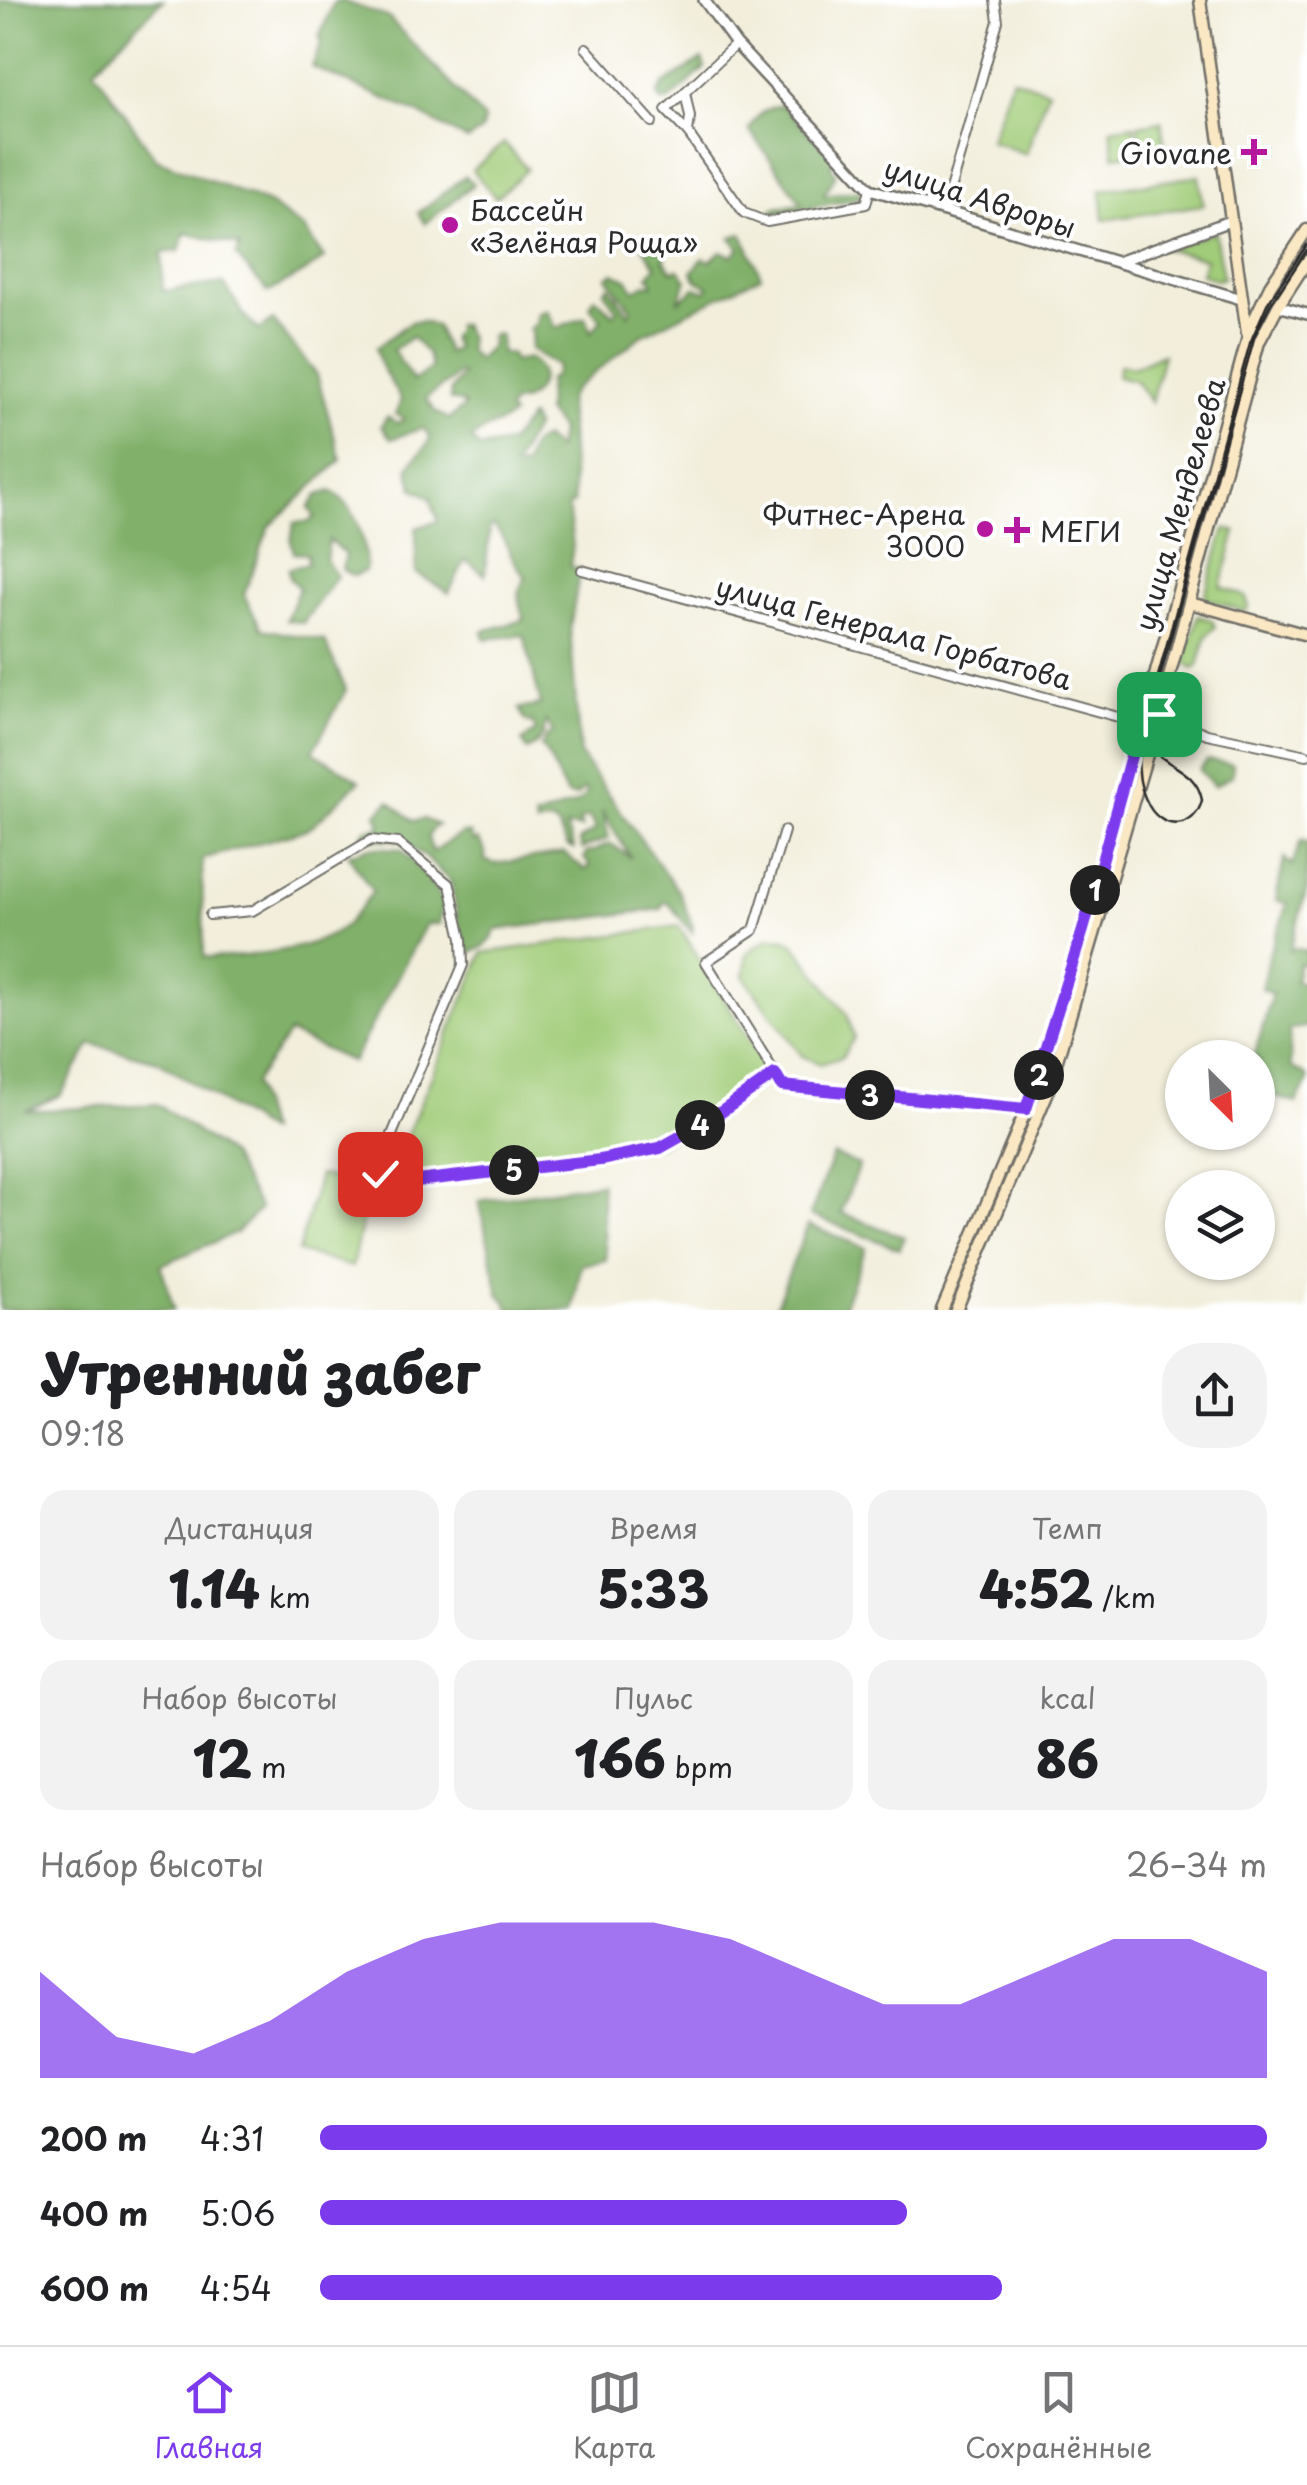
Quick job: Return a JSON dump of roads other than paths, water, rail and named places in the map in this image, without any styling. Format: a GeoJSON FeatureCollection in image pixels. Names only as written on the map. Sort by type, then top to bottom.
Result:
{"type":"FeatureCollection","features":[{"type":"Feature","properties":{"kind":"main road"},"geometry":{"type":"LineString","coordinates":[[1200,0],[1241,299],[1254,341]]}},
{"type":"Feature","properties":{"kind":"main road"},"geometry":{"type":"LineString","coordinates":[[1251,326],[1260,303],[1307,230]]}},
{"type":"Feature","properties":{"kind":"main road","name":"улица Менделеева"},"geometry":{"type":"LineString","coordinates":[[942,1310],[1026,1109],[1083,930],[1254,341],[1307,261]]}},
{"type":"Feature","properties":{"kind":"main road"},"geometry":{"type":"LineString","coordinates":[[1241,299],[1254,341]]}},
{"type":"Feature","properties":{"kind":"main road","name":"улица Авроры"},"geometry":{"type":"LineString","coordinates":[[1241,299],[1278,306]]}},
{"type":"Feature","properties":{"kind":"main road","name":"улица Менделеева"},"geometry":{"type":"LineString","coordinates":[[956,1310],[1038,1114],[1159,714],[1254,341]]}},
{"type":"Feature","properties":{"kind":"main road"},"geometry":{"type":"LineString","coordinates":[[1190,603],[1307,635]]}},
{"type":"Feature","properties":{"kind":"street","name":"улица Авроры"},"geometry":{"type":"LineString","coordinates":[[704,0],[736,44],[870,190],[1241,299]]}},
{"type":"Feature","properties":{"kind":"street"},"geometry":{"type":"LineString","coordinates":[[944,211],[998,21],[995,0]]}},
{"type":"Feature","properties":{"kind":"street"},"geometry":{"type":"LineString","coordinates":[[736,44],[666,110],[688,133],[744,214],[767,222],[866,204],[870,190]]}},
{"type":"Feature","properties":{"kind":"street"},"geometry":{"type":"LineString","coordinates":[[586,48],[652,122]]}},
{"type":"Feature","properties":{"kind":"street"},"geometry":{"type":"LineString","coordinates":[[685,92],[690,117],[688,133]]}},
{"type":"Feature","properties":{"kind":"street"},"geometry":{"type":"LineString","coordinates":[[1116,262],[1230,221]]}},
{"type":"Feature","properties":{"kind":"street"},"geometry":{"type":"LineString","coordinates":[[1278,306],[1307,314]]}},
{"type":"Feature","properties":{"kind":"street","name":"улица Генерала Горбатова"},"geometry":{"type":"LineString","coordinates":[[582,570],[1140,723]]}},
{"type":"Feature","properties":{"kind":"street"},"geometry":{"type":"LineString","coordinates":[[1140,723],[1159,714],[1207,734],[1307,755]]}},
{"type":"Feature","properties":{"kind":"street"},"geometry":{"type":"LineString","coordinates":[[784,832],[754,930],[706,962],[782,1086],[1026,1109],[1038,1114]]}},
{"type":"Feature","properties":{"kind":"street"},"geometry":{"type":"LineString","coordinates":[[210,916],[252,912],[371,840],[398,842],[450,885],[462,938],[463,965],[376,1173],[391,1178],[408,1182],[600,1160],[660,1148],[710,1120],[775,1074]]}},
{"type":"Feature","properties":{"kind":"tram line"},"geometry":{"type":"LineString","coordinates":[[1307,245],[1267,304],[1250,343],[1142,734],[1142,789],[1155,814],[1170,823],[1186,822],[1193,817],[1202,800],[1189,776],[1151,747],[1148,719],[1255,335],[1307,250]]}},
{"type":"Feature","properties":{"kind":"place","name":"Giovane"},"geometry":{"type":"Point","coordinates":[1254,152]}},
{"type":"Feature","properties":{"kind":"place","name":"Бассейн «Зелёная Роща»"},"geometry":{"type":"Point","coordinates":[450,225]}},
{"type":"Feature","properties":{"kind":"place","name":"Фитнес-Арена 3000"},"geometry":{"type":"Point","coordinates":[985,529]}},
{"type":"Feature","properties":{"kind":"place","name":"МЕГИ"},"geometry":{"type":"Point","coordinates":[1017,530]}}]}
